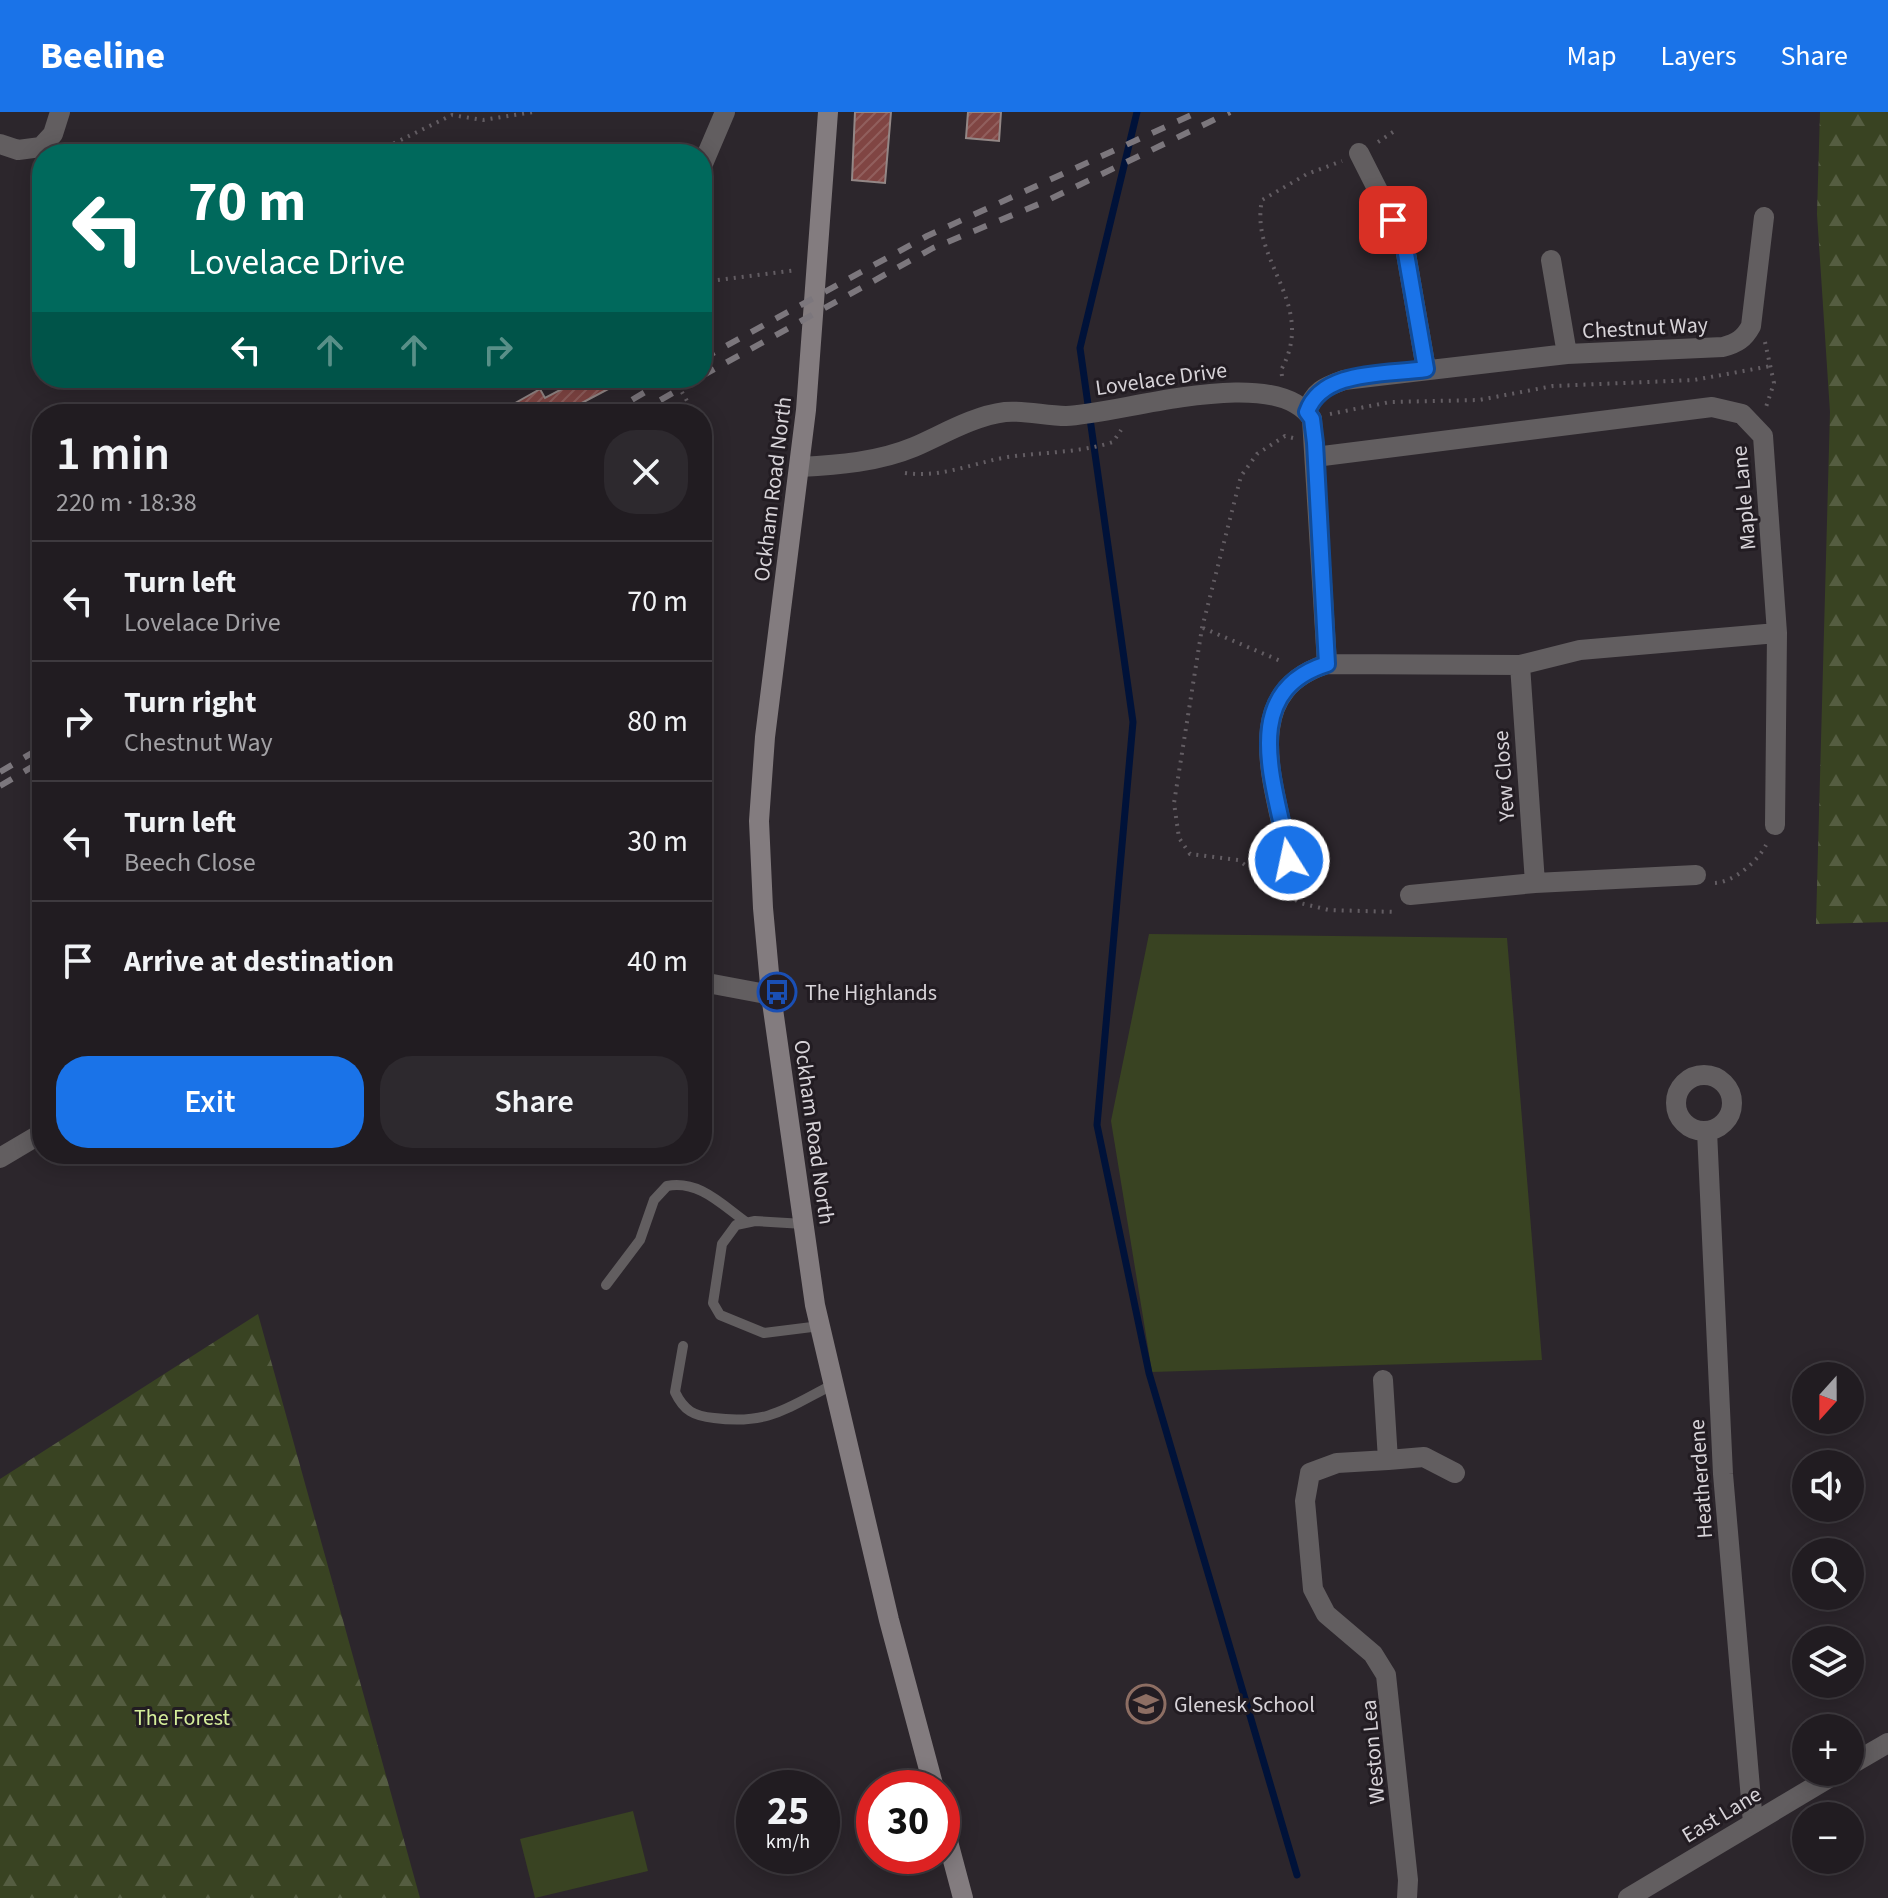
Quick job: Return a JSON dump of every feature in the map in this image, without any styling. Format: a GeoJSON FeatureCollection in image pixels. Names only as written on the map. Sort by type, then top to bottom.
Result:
{"type":"FeatureCollection","features":[{"type":"Feature","properties":{"kind":"main road","name":"Ockham Road North"},"geometry":{"type":"LineString","coordinates":[[828,112],[814,328],[800,467],[765,737],[759,821],[771,995],[820,1326],[889,1620],[929,1770]]}},
{"type":"Feature","properties":{"kind":"main road"},"geometry":{"type":"LineString","coordinates":[[957,1874],[963,1898]]}},
{"type":"Feature","properties":{"kind":"street"},"geometry":{"type":"LineString","coordinates":[[50,144],[60,112]]}},
{"type":"Feature","properties":{"kind":"street"},"geometry":{"type":"LineString","coordinates":[[711,144],[725,112]]}},
{"type":"Feature","properties":{"kind":"street"},"geometry":{"type":"LineString","coordinates":[[0,144],[32,151]]}},
{"type":"Feature","properties":{"kind":"street"},"geometry":{"type":"LineString","coordinates":[[1359,153],[1404,242],[1426,369]]}},
{"type":"Feature","properties":{"kind":"street","name":"Chestnut Way"},"geometry":{"type":"LineString","coordinates":[[1307,413],[1312,398],[1322,388],[1344,380],[1567,354],[1723,347],[1745,337],[1755,307],[1764,217]]}},
{"type":"Feature","properties":{"kind":"street","name":"Chestnut Way"},"geometry":{"type":"LineString","coordinates":[[1551,260],[1567,354]]}},
{"type":"Feature","properties":{"kind":"street","name":"Lovelace Drive"},"geometry":{"type":"LineString","coordinates":[[800,467],[847,465],[910,449],[970,422],[1005,412],[1073,415],[1170,398],[1243,391],[1307,413]]}},
{"type":"Feature","properties":{"kind":"street","name":"Maple Lane"},"geometry":{"type":"LineString","coordinates":[[1315,450],[1712,407],[1742,414],[1763,436],[1777,633],[1775,825]]}},
{"type":"Feature","properties":{"kind":"street"},"geometry":{"type":"LineString","coordinates":[[1307,413],[1315,450],[1327,664]]}},
{"type":"Feature","properties":{"kind":"street"},"geometry":{"type":"LineString","coordinates":[[1289,860],[1266,738],[1279,696],[1303,671],[1327,664],[1520,665],[1580,650],[1777,633]]}},
{"type":"Feature","properties":{"kind":"street","name":"Yew Close"},"geometry":{"type":"LineString","coordinates":[[1520,665],[1535,883]]}},
{"type":"Feature","properties":{"kind":"street"},"geometry":{"type":"LineString","coordinates":[[1410,895],[1535,883],[1696,875]]}},
{"type":"Feature","properties":{"kind":"street"},"geometry":{"type":"LineString","coordinates":[[712,984],[771,995]]}},
{"type":"Feature","properties":{"kind":"street","name":"Heatherdene"},"geometry":{"type":"LineString","coordinates":[[1707,1131],[1723,1474],[1753,1823]]}},
{"type":"Feature","properties":{"kind":"street"},"geometry":{"type":"LineString","coordinates":[[0,1158],[32,1139]]}},
{"type":"Feature","properties":{"kind":"street"},"geometry":{"type":"LineString","coordinates":[[1383,1380],[1388,1460]]}},
{"type":"Feature","properties":{"kind":"street","name":"Weston Lea"},"geometry":{"type":"LineString","coordinates":[[1407,1898],[1408,1880],[1390,1686],[1373,1654],[1318,1603],[1313,1589],[1305,1501],[1310,1473],[1321,1466],[1424,1457],[1455,1473]]}},
{"type":"Feature","properties":{"kind":"street"},"geometry":{"type":"LineString","coordinates":[[1864,1757],[1888,1743]]}},
{"type":"Feature","properties":{"kind":"street","name":"East Lane"},"geometry":{"type":"LineString","coordinates":[[1628,1898],[1815,1786]]}},
{"type":"Feature","properties":{"kind":"lane"},"geometry":{"type":"LineString","coordinates":[[606,1285],[640,1240],[654,1200],[667,1186],[692,1186],[746,1222]]}},
{"type":"Feature","properties":{"kind":"lane"},"geometry":{"type":"LineString","coordinates":[[804,1224],[746,1222],[730,1230],[722,1244],[713,1303],[715,1311],[764,1333],[820,1326]]}},
{"type":"Feature","properties":{"kind":"lane"},"geometry":{"type":"LineString","coordinates":[[683,1346],[675,1392],[687,1411],[701,1416],[756,1421],[834,1384]]}},
{"type":"Feature","properties":{"kind":"path"},"geometry":{"type":"LineString","coordinates":[[393,144],[452,115],[483,120],[533,112]]}},
{"type":"Feature","properties":{"kind":"path"},"geometry":{"type":"LineString","coordinates":[[1393,132],[1359,153],[1307,174],[1262,200],[1258,229],[1284,288],[1292,318],[1293,344],[1281,370],[1284,384],[1307,413],[1390,402],[1479,400],[1567,385],[1694,380],[1771,366]]}},
{"type":"Feature","properties":{"kind":"path"},"geometry":{"type":"LineString","coordinates":[[712,281],[819,267]]}},
{"type":"Feature","properties":{"kind":"path"},"geometry":{"type":"LineString","coordinates":[[1755,307],[1774,383],[1769,402],[1756,427]]}},
{"type":"Feature","properties":{"kind":"path"},"geometry":{"type":"LineString","coordinates":[[1315,450],[1285,436],[1257,454],[1241,476],[1202,628],[1174,803],[1179,838],[1190,854],[1238,860],[1300,903],[1329,910],[1366,911]]}},
{"type":"Feature","properties":{"kind":"path"},"geometry":{"type":"LineString","coordinates":[[893,472],[918,475],[956,473],[986,461],[1109,444]]}},
{"type":"Feature","properties":{"kind":"path"},"geometry":{"type":"LineString","coordinates":[[1202,628],[1303,671]]}},
{"type":"Feature","properties":{"kind":"green space"},"geometry":{"type":"Polygon","coordinates":[[[1820,112],[1888,112],[1888,922],[1816,924],[1830,412],[1817,214],[1820,112]]]}},
{"type":"Feature","properties":{"kind":"green space"},"geometry":{"type":"Polygon","coordinates":[[[1149,934],[1507,938],[1542,1360],[1152,1372],[1111,1121],[1149,934]]]}},
{"type":"Feature","properties":{"kind":"green space","name":"The Forest"},"geometry":{"type":"Polygon","coordinates":[[[258,1314],[420,1898],[0,1898],[0,1479],[258,1314]]]}},
{"type":"Feature","properties":{"kind":"green space"},"geometry":{"type":"Polygon","coordinates":[[[633,1811],[648,1871],[535,1898],[520,1839],[633,1811]]]}},
{"type":"Feature","properties":{"kind":"building"},"geometry":{"type":"Polygon","coordinates":[[[855,112],[891,112],[885,183],[852,180],[855,112]]]}},
{"type":"Feature","properties":{"kind":"building"},"geometry":{"type":"Polygon","coordinates":[[[968,112],[1001,112],[999,141],[966,138],[968,112]]]}},
{"type":"Feature","properties":{"kind":"building"},"geometry":{"type":"Polygon","coordinates":[[[564,388],[610,388],[580,404],[514,404],[540,389],[545,398],[564,388]]]}},
{"type":"Feature","properties":{"kind":"waterway"},"geometry":{"type":"LineString","coordinates":[[1137,112],[1080,348],[1133,722],[1097,1125],[1149,1373],[1297,1875]]}},
{"type":"Feature","properties":{"kind":"railway"},"geometry":{"type":"LineString","coordinates":[[712,354],[927,236],[1198,112]]}},
{"type":"Feature","properties":{"kind":"railway"},"geometry":{"type":"LineString","coordinates":[[712,370],[933,248],[1044,202],[1230,112]]}},
{"type":"Feature","properties":{"kind":"railway"},"geometry":{"type":"LineString","coordinates":[[625,404],[652,388]]}},
{"type":"Feature","properties":{"kind":"railway"},"geometry":{"type":"LineString","coordinates":[[654,404],[682,388]]}},
{"type":"Feature","properties":{"kind":"railway"},"geometry":{"type":"LineString","coordinates":[[0,772],[32,753]]}},
{"type":"Feature","properties":{"kind":"railway"},"geometry":{"type":"LineString","coordinates":[[0,786],[32,767]]}},
{"type":"Feature","properties":{"kind":"place","name":"The Highlands"},"geometry":{"type":"Point","coordinates":[777,992]}},
{"type":"Feature","properties":{"kind":"place","name":"Glenesk School"},"geometry":{"type":"Point","coordinates":[1146,1704]}},
{"type":"Feature","properties":{"kind":"route"},"geometry":{"type":"LineString","coordinates":[[1289,860],[1266,738],[1279,696],[1303,671],[1327,664],[1318,548],[1315,443],[1312,419],[1307,412],[1312,398],[1322,388],[1344,380],[1426,369],[1404,242],[1393,220]]}}]}
